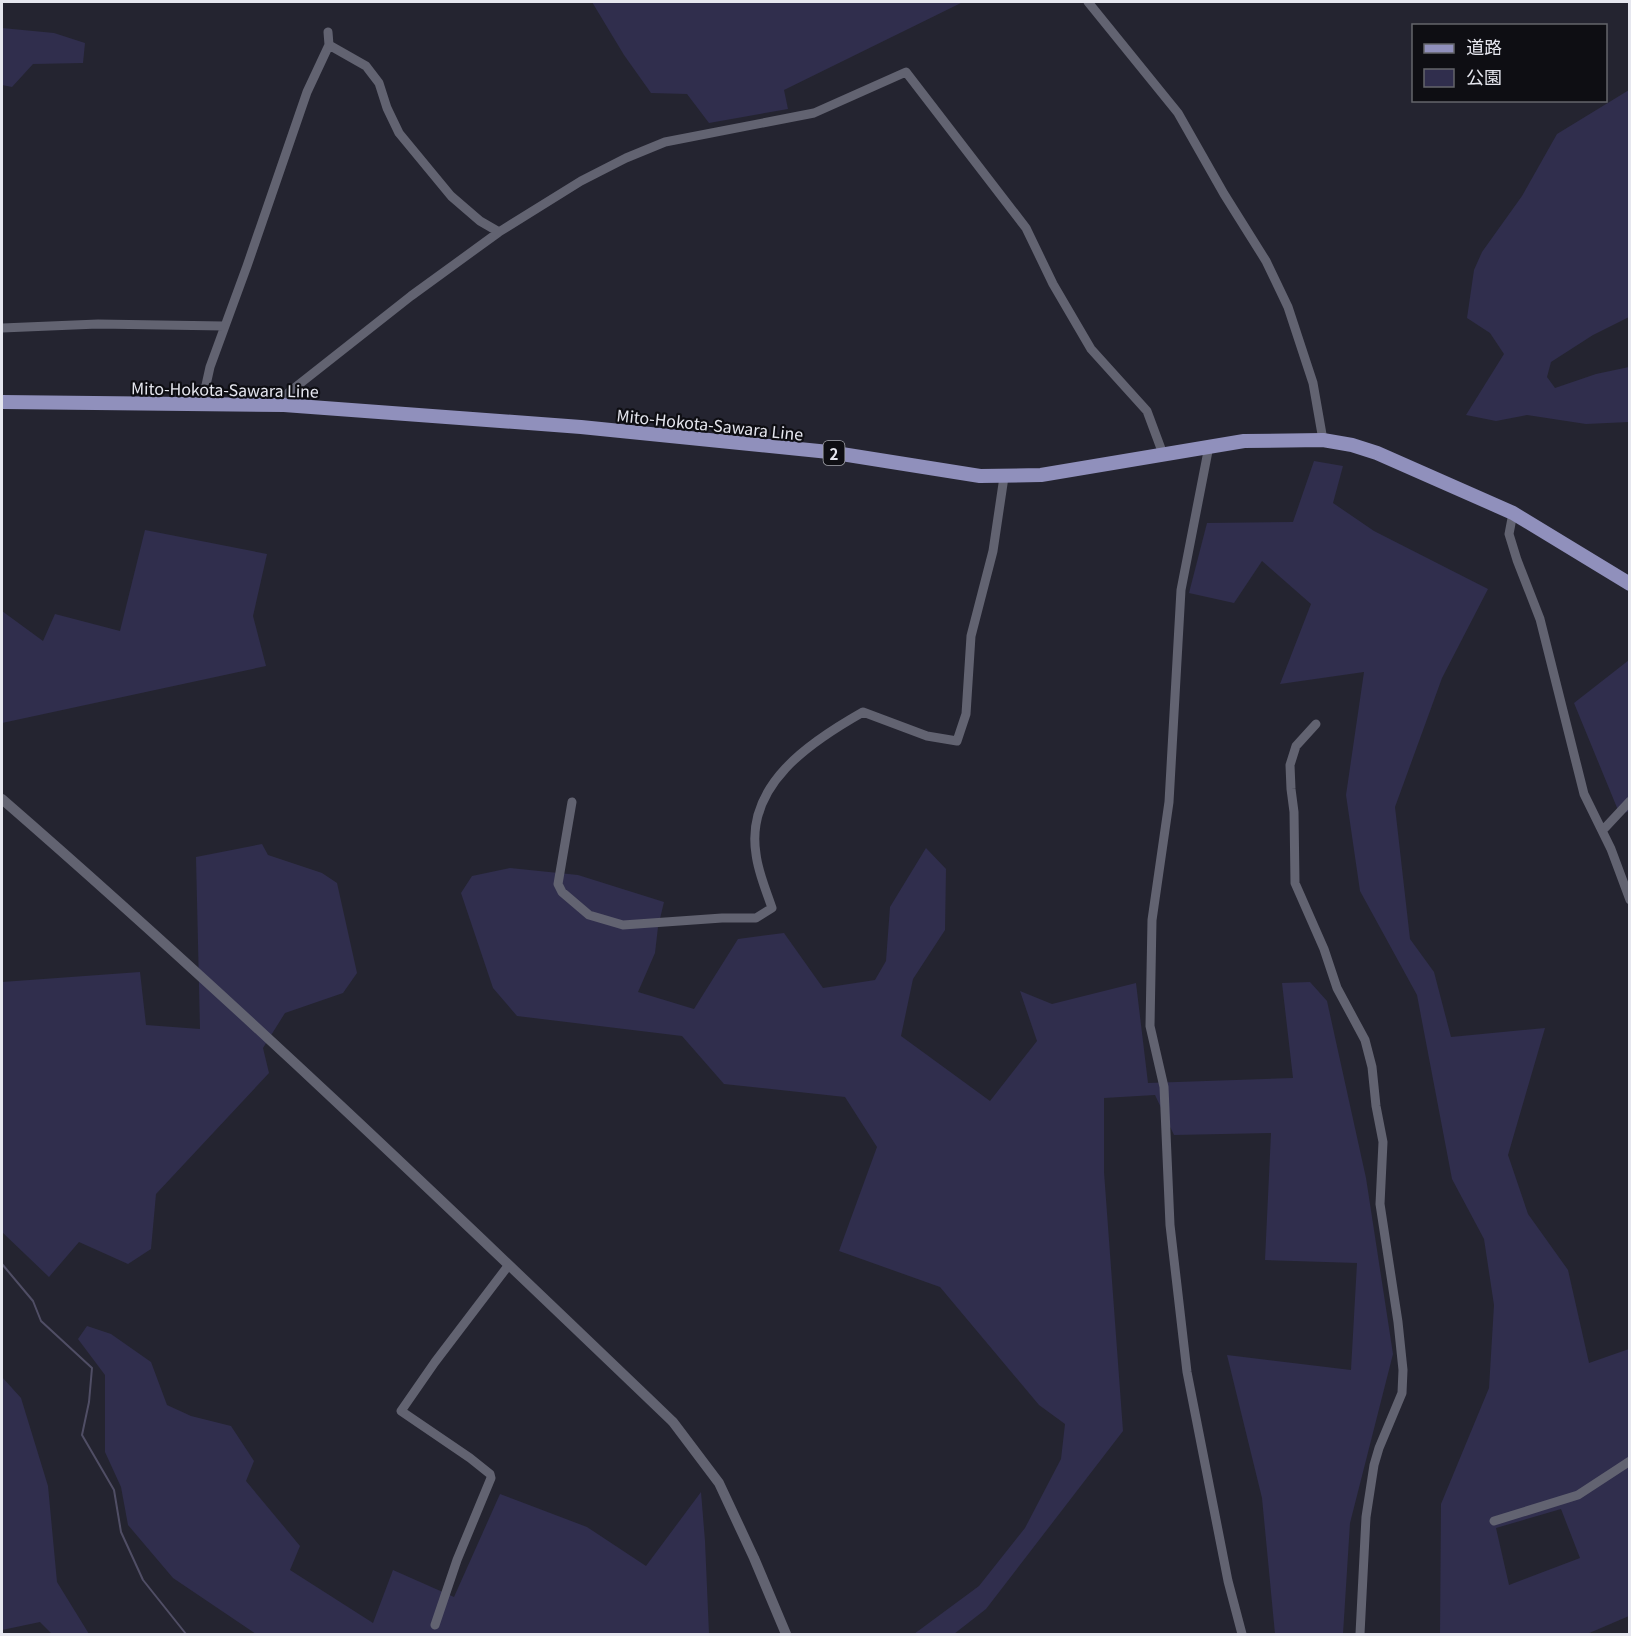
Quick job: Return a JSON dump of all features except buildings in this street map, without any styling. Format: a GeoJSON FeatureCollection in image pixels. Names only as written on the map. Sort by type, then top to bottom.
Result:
{"type":"FeatureCollection","features":[{"type":"Feature","properties":{"kind":"main road","name":"Mito-Hokota-Sawara Line"},"geometry":{"type":"LineString","coordinates":[[2,402],[284,405],[616,431],[829,452],[980,476],[1004,477],[1041,475],[1244,441],[1323,440],[1353,445],[1377,453],[1513,513],[1629,584]]}},
{"type":"Feature","properties":{"kind":"street"},"geometry":{"type":"LineString","coordinates":[[1088,2],[1178,113],[1224,194],[1266,261],[1288,307],[1312,383],[1323,440]]}},
{"type":"Feature","properties":{"kind":"street"},"geometry":{"type":"LineString","coordinates":[[202,403],[210,367],[307,92],[330,45],[328,32]]}},
{"type":"Feature","properties":{"kind":"street"},"geometry":{"type":"LineString","coordinates":[[330,45],[366,66],[379,83],[387,108],[399,133],[451,196],[480,221],[500,232]]}},
{"type":"Feature","properties":{"kind":"street"},"geometry":{"type":"LineString","coordinates":[[284,405],[288,393],[411,296],[500,232],[581,181],[626,158],[665,142],[814,112],[840,103],[906,72],[1026,228],[1053,284],[1091,349],[1147,411],[1162,454]]}},
{"type":"Feature","properties":{"kind":"street"},"geometry":{"type":"LineString","coordinates":[[2,328],[98,324],[224,326]]}},
{"type":"Feature","properties":{"kind":"street"},"geometry":{"type":"LineString","coordinates":[[1209,446],[1181,590],[1169,802],[1152,920],[1150,1026],[1164,1087],[1170,1225],[1187,1372],[1228,1581],[1242,1635]]}},
{"type":"Feature","properties":{"kind":"street"},"geometry":{"type":"LineString","coordinates":[[572,802],[558,884],[562,892],[589,915],[623,925],[756,918],[772,908],[756,854],[756,818],[771,784],[784,768],[817,739],[863,712],[927,736],[957,741],[966,714],[971,636],[993,551],[1004,477]]}},
{"type":"Feature","properties":{"kind":"street"},"geometry":{"type":"LineString","coordinates":[[1513,513],[1509,534],[1540,619],[1584,794],[1603,830],[1629,900]]}},
{"type":"Feature","properties":{"kind":"street"},"geometry":{"type":"LineString","coordinates":[[1316,724],[1296,746],[1290,765],[1294,812],[1294,883],[1324,949],[1336,988],[1365,1040],[1372,1067],[1383,1142],[1380,1204],[1403,1370],[1402,1392],[1374,1465],[1366,1517],[1360,1635]]}},
{"type":"Feature","properties":{"kind":"street"},"geometry":{"type":"LineString","coordinates":[[2,799],[110,893],[673,1422],[719,1483],[786,1635]]}},
{"type":"Feature","properties":{"kind":"street"},"geometry":{"type":"LineString","coordinates":[[1603,830],[1629,801]]}},
{"type":"Feature","properties":{"kind":"street"},"geometry":{"type":"LineString","coordinates":[[435,1625],[457,1560],[491,1478],[490,1474],[470,1458],[401,1411],[508,1266]]}},
{"type":"Feature","properties":{"kind":"street"},"geometry":{"type":"LineString","coordinates":[[1494,1521],[1578,1495],[1629,1461]]}},
{"type":"Feature","properties":{"kind":"green space"},"geometry":{"type":"Polygon","coordinates":[[[592,2],[963,2],[784,90],[788,109],[709,123],[687,94],[651,93],[624,55],[592,2]]]}},
{"type":"Feature","properties":{"kind":"green space"},"geometry":{"type":"Polygon","coordinates":[[[2,28],[54,33],[85,43],[83,63],[33,64],[12,87],[2,85],[2,28]]]}},
{"type":"Feature","properties":{"kind":"green space"},"geometry":{"type":"Polygon","coordinates":[[[1629,90],[1629,317],[1593,335],[1551,362],[1547,377],[1555,388],[1596,374],[1629,367],[1629,422],[1586,424],[1527,415],[1496,421],[1466,415],[1504,354],[1490,333],[1467,318],[1474,270],[1482,252],[1522,196],[1557,134],[1629,90]]]}},
{"type":"Feature","properties":{"kind":"green space"},"geometry":{"type":"Polygon","coordinates":[[[1314,461],[1343,466],[1333,503],[1374,531],[1488,589],[1442,678],[1395,807],[1410,939],[1434,972],[1451,1037],[1545,1028],[1508,1155],[1528,1214],[1568,1270],[1589,1363],[1629,1349],[1629,1616],[1587,1634],[1440,1634],[1441,1504],[1489,1388],[1494,1305],[1484,1239],[1452,1179],[1417,995],[1360,891],[1346,795],[1364,672],[1280,684],[1311,604],[1262,561],[1234,603],[1189,593],[1207,523],[1293,522],[1314,461]],[[1561,1509],[1496,1528],[1509,1585],[1580,1558],[1561,1509]]]}},
{"type":"Feature","properties":{"kind":"green space"},"geometry":{"type":"Polygon","coordinates":[[[145,530],[267,554],[253,616],[266,666],[2,723],[2,611],[43,641],[55,614],[120,631],[145,530]]]}},
{"type":"Feature","properties":{"kind":"green space"},"geometry":{"type":"Polygon","coordinates":[[[1629,660],[1629,811],[1620,815],[1574,703],[1629,660]]]}},
{"type":"Feature","properties":{"kind":"green space"},"geometry":{"type":"Polygon","coordinates":[[[262,844],[268,855],[322,873],[337,883],[357,973],[343,993],[285,1013],[263,1048],[269,1073],[156,1194],[151,1249],[128,1264],[79,1242],[49,1277],[2,1232],[2,982],[140,972],[146,1025],[200,1029],[196,857],[262,844]]]}},
{"type":"Feature","properties":{"kind":"green space"},"geometry":{"type":"Polygon","coordinates":[[[926,848],[946,869],[945,930],[913,979],[901,1036],[990,1101],[1037,1041],[1020,991],[1052,1004],[1136,983],[1148,1083],[1293,1078],[1282,983],[1310,982],[1327,1001],[1366,1178],[1393,1354],[1350,1523],[1343,1634],[1275,1634],[1262,1498],[1227,1355],[1351,1370],[1357,1263],[1265,1260],[1271,1133],[1174,1135],[1155,1095],[1104,1098],[1104,1172],[1123,1431],[986,1609],[954,1634],[914,1634],[979,1586],[1025,1528],[1061,1459],[1065,1424],[1039,1405],[940,1287],[839,1251],[877,1147],[845,1097],[724,1084],[682,1036],[517,1016],[493,988],[461,893],[472,876],[510,868],[578,875],[664,902],[655,953],[638,992],[694,1009],[738,939],[784,933],[823,988],[875,980],[886,961],[890,907],[926,848]]]}},
{"type":"Feature","properties":{"kind":"green space"},"geometry":{"type":"Polygon","coordinates":[[[87,1326],[111,1334],[151,1362],[167,1405],[191,1416],[231,1426],[254,1461],[246,1481],[300,1546],[290,1570],[373,1623],[393,1570],[454,1597],[500,1494],[587,1527],[646,1566],[701,1492],[709,1634],[256,1634],[173,1578],[128,1525],[121,1487],[105,1452],[105,1375],[78,1339],[87,1326]]]}},
{"type":"Feature","properties":{"kind":"green space"},"geometry":{"type":"Polygon","coordinates":[[[2,1377],[21,1398],[48,1486],[57,1582],[89,1634],[52,1634],[40,1622],[2,1630],[2,1377]]]}},
{"type":"Feature","properties":{"kind":"waterway"},"geometry":{"type":"LineString","coordinates":[[2,1264],[33,1301],[41,1321],[92,1368],[89,1402],[82,1435],[114,1490],[121,1532],[143,1580],[186,1634]]}}]}
